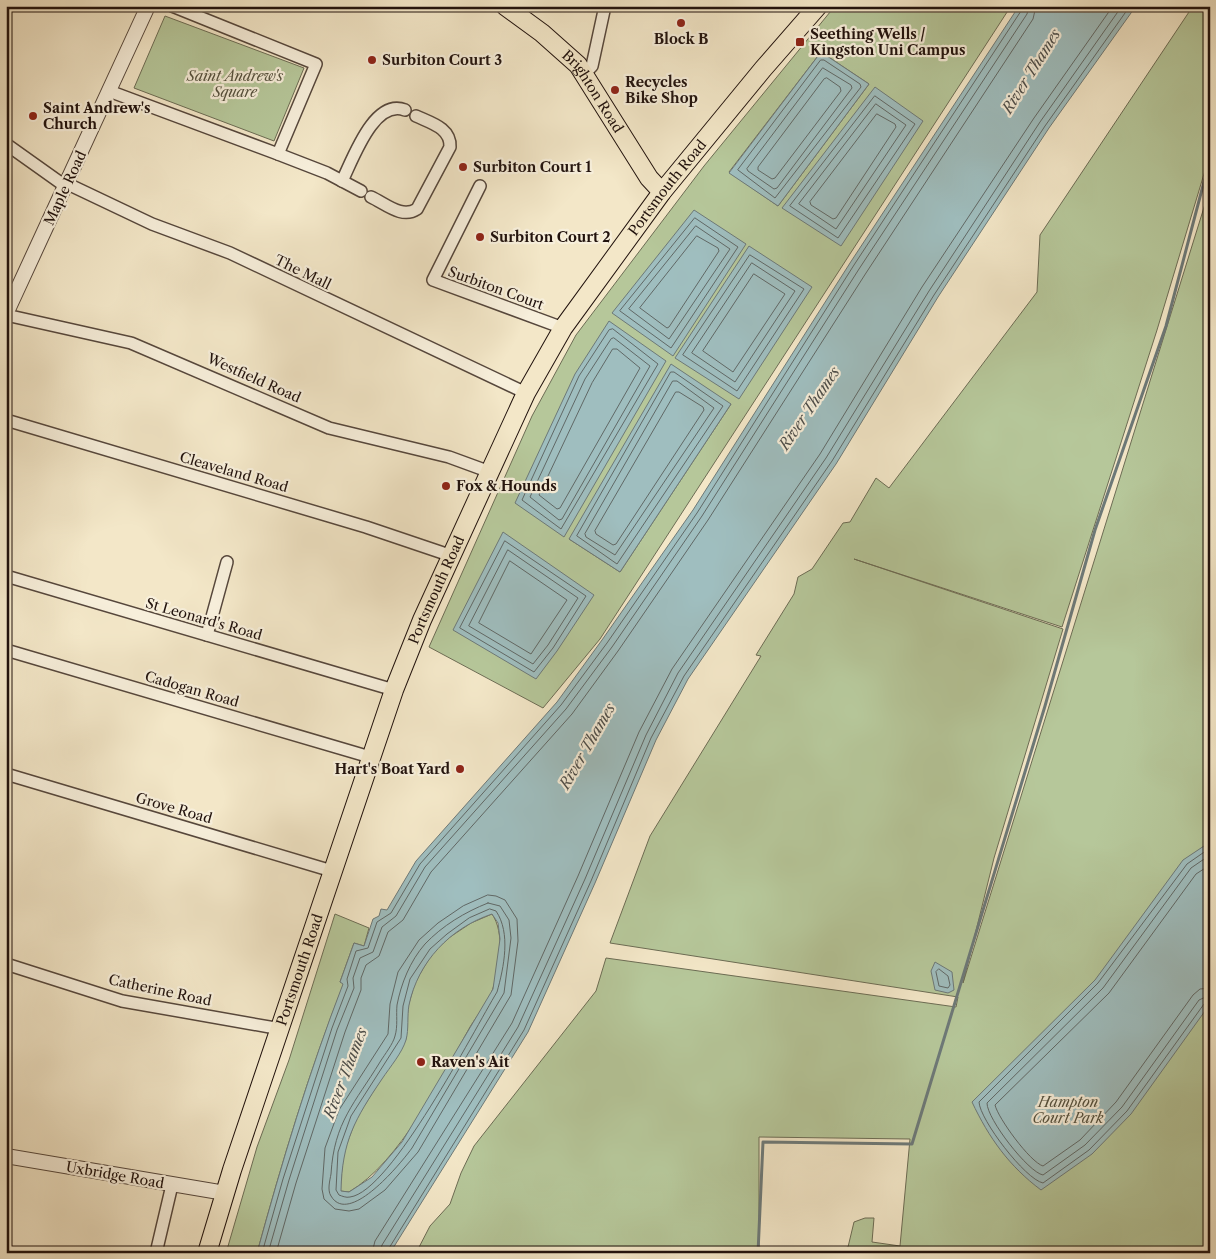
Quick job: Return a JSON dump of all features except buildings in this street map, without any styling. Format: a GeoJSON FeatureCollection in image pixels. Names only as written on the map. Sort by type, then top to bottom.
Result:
{"type":"FeatureCollection","features":[{"type":"Feature","properties":{"kind":"main road","name":"Brighton Road"},"geometry":{"type":"LineString","coordinates":[[505,6],[556,44],[578,65],[649,178],[662,192]]}},
{"type":"Feature","properties":{"kind":"main road","name":"Portsmouth Road"},"geometry":{"type":"LineString","coordinates":[[207,1253],[224,1193],[394,690],[526,393],[563,328],[662,192],[763,69],[818,6]]}},
{"type":"Feature","properties":{"kind":"street","name":"Maple Road"},"geometry":{"type":"LineString","coordinates":[[6,315],[148,6]]}},
{"type":"Feature","properties":{"kind":"street"},"geometry":{"type":"LineString","coordinates":[[172,6],[316,64],[278,154]]}},
{"type":"Feature","properties":{"kind":"street"},"geometry":{"type":"LineString","coordinates":[[584,74],[592,66],[605,6]]}},
{"type":"Feature","properties":{"kind":"street"},"geometry":{"type":"LineString","coordinates":[[109,91],[328,173],[404,214],[411,213],[417,208],[450,147],[451,138],[446,131],[416,116]]}},
{"type":"Feature","properties":{"kind":"street"},"geometry":{"type":"LineString","coordinates":[[342,181],[374,120],[390,108],[397,107],[405,110]]}},
{"type":"Feature","properties":{"kind":"street","name":"The Mall"},"geometry":{"type":"LineString","coordinates":[[6,144],[65,186],[72,186],[152,224],[230,253],[526,393]]}},
{"type":"Feature","properties":{"kind":"street","name":"Surbiton Court"},"geometry":{"type":"LineString","coordinates":[[480,186],[433,280],[563,328]]}},
{"type":"Feature","properties":{"kind":"street","name":"Westfield Road"},"geometry":{"type":"LineString","coordinates":[[6,315],[132,343],[329,428],[449,457],[490,472]]}},
{"type":"Feature","properties":{"kind":"street","name":"Cleaveland Road"},"geometry":{"type":"LineString","coordinates":[[6,420],[366,527],[452,556]]}},
{"type":"Feature","properties":{"kind":"street"},"geometry":{"type":"LineString","coordinates":[[207,635],[227,562]]}},
{"type":"Feature","properties":{"kind":"street","name":"St Leonard's Road"},"geometry":{"type":"LineString","coordinates":[[6,576],[394,690]]}},
{"type":"Feature","properties":{"kind":"street","name":"Cadogan Road"},"geometry":{"type":"LineString","coordinates":[[6,650],[370,757]]}},
{"type":"Feature","properties":{"kind":"street","name":"Grove Road"},"geometry":{"type":"LineString","coordinates":[[6,774],[332,871]]}},
{"type":"Feature","properties":{"kind":"street","name":"Catherine Road"},"geometry":{"type":"LineString","coordinates":[[6,964],[122,1001],[281,1028]]}},
{"type":"Feature","properties":{"kind":"street","name":"Uxbridge Road"},"geometry":{"type":"LineString","coordinates":[[6,1156],[224,1193]]}},
{"type":"Feature","properties":{"kind":"street"},"geometry":{"type":"LineString","coordinates":[[156,1253],[172,1185]]}},
{"type":"Feature","properties":{"kind":"green space"},"geometry":{"type":"Polygon","coordinates":[[[835,6],[1011,6],[600,639],[543,708],[429,647],[532,416],[576,335],[704,166],[835,6]],[[821,52],[729,172],[778,206],[869,84],[821,52]],[[731,404],[569,539],[620,572],[731,404]]]}},
{"type":"Feature","properties":{"kind":"green space","name":"Hampton Court Park"},"geometry":{"type":"Polygon","coordinates":[[[1193,6],[1210,6],[1210,154],[1157,330],[1062,627],[854,559],[1063,629],[994,858],[963,983],[1210,188],[1210,1253],[416,1253],[430,1226],[450,1204],[461,1173],[474,1146],[596,991],[606,958],[956,1007],[958,997],[610,943],[650,836],[761,656],[756,655],[794,594],[798,577],[812,569],[843,523],[850,522],[876,478],[889,488],[1037,292],[1040,235],[1193,6]],[[759,1137],[759,1247],[770,1250],[804,1253],[848,1247],[854,1222],[865,1218],[874,1218],[872,1242],[900,1246],[910,1139],[759,1137]]]}},
{"type":"Feature","properties":{"kind":"green space","name":"Saint Andrew's Square"},"geometry":{"type":"Polygon","coordinates":[[[165,16],[304,68],[274,141],[134,88],[165,16]]]}},
{"type":"Feature","properties":{"kind":"green space"},"geometry":{"type":"Polygon","coordinates":[[[335,914],[369,928],[364,946],[354,943],[340,982],[344,983],[297,1117],[257,1253],[226,1253],[257,1147],[289,1060],[335,914]]]}},
{"type":"Feature","properties":{"kind":"green space","name":"Raven's Ait"},"geometry":{"type":"Polygon","coordinates":[[[492,914],[499,930],[500,950],[496,979],[489,998],[470,1027],[418,1118],[402,1140],[368,1178],[349,1192],[340,1191],[343,1154],[356,1119],[406,1039],[408,1007],[415,982],[433,952],[450,937],[471,923],[492,914]]]}},
{"type":"Feature","properties":{"kind":"water","name":"River Thames"},"geometry":{"type":"Polygon","coordinates":[[[1019,6],[1136,6],[1049,128],[938,297],[836,464],[688,679],[656,740],[595,883],[528,1032],[390,1253],[257,1253],[297,1117],[343,984],[340,982],[354,943],[364,946],[373,919],[379,916],[381,909],[387,910],[416,861],[557,702],[693,510],[850,263],[1019,6]],[[492,914],[477,920],[450,938],[428,961],[413,989],[404,1045],[364,1106],[347,1144],[341,1191],[349,1192],[372,1177],[402,1142],[493,989],[500,939],[498,923],[492,914]]]}},
{"type":"Feature","properties":{"kind":"water"},"geometry":{"type":"Polygon","coordinates":[[[821,52],[869,84],[778,206],[729,173],[821,52]]]}},
{"type":"Feature","properties":{"kind":"water"},"geometry":{"type":"Polygon","coordinates":[[[875,87],[923,121],[841,246],[782,208],[875,87]]]}},
{"type":"Feature","properties":{"kind":"water"},"geometry":{"type":"Polygon","coordinates":[[[694,210],[746,244],[673,356],[612,313],[694,210]]]}},
{"type":"Feature","properties":{"kind":"water"},"geometry":{"type":"Polygon","coordinates":[[[749,246],[812,287],[739,399],[675,358],[749,246]]]}},
{"type":"Feature","properties":{"kind":"water"},"geometry":{"type":"Polygon","coordinates":[[[609,321],[666,361],[564,537],[515,503],[575,374],[609,321]]]}},
{"type":"Feature","properties":{"kind":"water"},"geometry":{"type":"Polygon","coordinates":[[[671,364],[731,404],[620,572],[569,539],[671,364]]]}},
{"type":"Feature","properties":{"kind":"water"},"geometry":{"type":"Polygon","coordinates":[[[503,532],[594,595],[536,679],[453,630],[503,532]]]}},
{"type":"Feature","properties":{"kind":"water"},"geometry":{"type":"Polygon","coordinates":[[[1210,842],[1210,1004],[1131,1114],[1092,1154],[1041,1190],[1019,1171],[1001,1150],[985,1128],[972,1102],[1095,980],[1183,860],[1210,842]]]}},
{"type":"Feature","properties":{"kind":"water"},"geometry":{"type":"Polygon","coordinates":[[[935,962],[952,972],[954,990],[948,993],[935,990],[931,971],[935,962]]]}},
{"type":"Feature","properties":{"kind":"waterway"},"geometry":{"type":"LineString","coordinates":[[758,1253],[763,1142],[912,1144],[1045,706],[1095,530],[1166,326],[1210,159]]}},
{"type":"Feature","properties":{"kind":"place","name":"Block B"},"geometry":{"type":"Point","coordinates":[681,23]}},
{"type":"Feature","properties":{"kind":"place","name":"Seething Wells / Kingston Uni Campus"},"geometry":{"type":"Point","coordinates":[800,42]}},
{"type":"Feature","properties":{"kind":"place","name":"Surbiton Court 3"},"geometry":{"type":"Point","coordinates":[372,60]}},
{"type":"Feature","properties":{"kind":"place","name":"Recycles Bike Shop"},"geometry":{"type":"Point","coordinates":[615,90]}},
{"type":"Feature","properties":{"kind":"place","name":"Saint Andrew's Church"},"geometry":{"type":"Point","coordinates":[33,116]}},
{"type":"Feature","properties":{"kind":"place","name":"Surbiton Court 1"},"geometry":{"type":"Point","coordinates":[463,167]}},
{"type":"Feature","properties":{"kind":"place","name":"Surbiton Court 2"},"geometry":{"type":"Point","coordinates":[480,237]}},
{"type":"Feature","properties":{"kind":"place","name":"Fox & Hounds"},"geometry":{"type":"Point","coordinates":[446,486]}},
{"type":"Feature","properties":{"kind":"place","name":"Hart's Boat Yard"},"geometry":{"type":"Point","coordinates":[460,769]}},
{"type":"Feature","properties":{"kind":"place","name":"Raven's Ait"},"geometry":{"type":"Point","coordinates":[421,1062]}}]}
